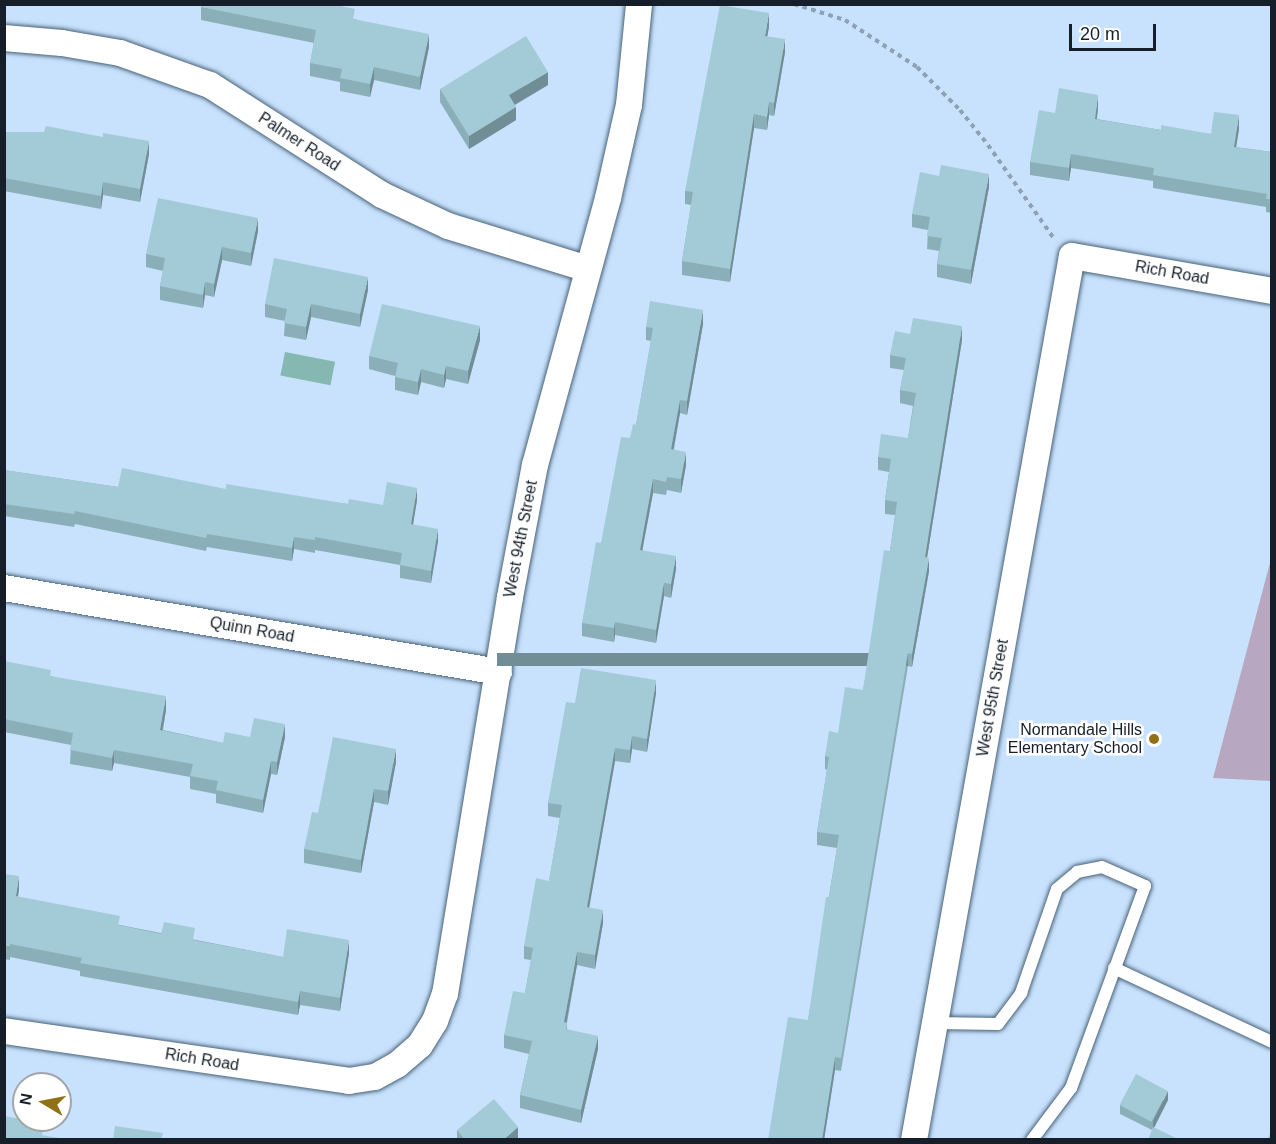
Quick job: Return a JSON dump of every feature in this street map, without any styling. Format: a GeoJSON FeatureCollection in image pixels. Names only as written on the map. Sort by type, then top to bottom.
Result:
{"type":"FeatureCollection","features":[{"type":"Feature","properties":{"kind":"street","name":"West 94th Street"},"geometry":{"type":"LineString","coordinates":[[397,1065],[420,1045],[435,1021],[445,994],[535,465],[608,198],[628,105],[639,4]]}},
{"type":"Feature","properties":{"kind":"street","name":"Palmer Road"},"geometry":{"type":"LineString","coordinates":[[4,38],[62,43],[120,53],[210,85],[382,195],[448,226],[588,269]]}},
{"type":"Feature","properties":{"kind":"street","name":"Rich Road"},"geometry":{"type":"LineString","coordinates":[[1072,259],[1272,291]]}},
{"type":"Feature","properties":{"kind":"street","name":"West 95th Street"},"geometry":{"type":"LineString","coordinates":[[914,1140],[1072,259]]}},
{"type":"Feature","properties":{"kind":"street","name":"Quinn Road"},"geometry":{"type":"LineString","coordinates":[[4,588],[499,672]]}},
{"type":"Feature","properties":{"kind":"street","name":"Rich Road"},"geometry":{"type":"LineString","coordinates":[[4,1031],[324,1079],[349,1081],[375,1077],[397,1065]]}},
{"type":"Feature","properties":{"kind":"lane"},"geometry":{"type":"LineString","coordinates":[[935,1023],[998,1024],[1021,993],[1057,889],[1077,872],[1102,867],[1145,886],[1071,1088],[1032,1140]]}},
{"type":"Feature","properties":{"kind":"lane"},"geometry":{"type":"LineString","coordinates":[[1114,968],[1272,1042]]}},
{"type":"Feature","properties":{"kind":"path"},"geometry":{"type":"LineString","coordinates":[[794,4],[845,20],[917,68],[960,110],[1072,259]]}},
{"type":"Feature","properties":{"kind":"shaded area"},"geometry":{"type":"Polygon","coordinates":[[[285,352],[335,362],[330,385],[280,376],[285,352]]]}},
{"type":"Feature","properties":{"kind":"shaded area"},"geometry":{"type":"Polygon","coordinates":[[[1271,559],[1271,781],[1213,778],[1271,559]]]}},
{"type":"Feature","properties":{"kind":"building"},"geometry":{"type":"Polygon","coordinates":[[[201,4],[331,4],[355,9],[353,19],[429,34],[420,77],[374,67],[370,84],[340,78],[342,69],[310,63],[316,30],[201,7],[201,4]]]}},
{"type":"Feature","properties":{"kind":"building"},"geometry":{"type":"Polygon","coordinates":[[[720,5],[769,13],[765,36],[785,39],[774,103],[769,102],[767,117],[754,114],[730,269],[682,261],[693,192],[685,191],[720,5]]]}},
{"type":"Feature","properties":{"kind":"building"},"geometry":{"type":"Polygon","coordinates":[[[526,36],[548,72],[509,95],[516,107],[469,136],[440,89],[526,36]]]}},
{"type":"Feature","properties":{"kind":"building"},"geometry":{"type":"Polygon","coordinates":[[[1059,88],[1098,95],[1095,119],[1161,130],[1161,125],[1211,134],[1214,112],[1239,115],[1234,147],[1272,152],[1272,199],[1266,199],[1267,194],[1153,175],[1154,168],[1071,154],[1069,168],[1030,162],[1039,110],[1055,113],[1059,88]]]}},
{"type":"Feature","properties":{"kind":"building"},"geometry":{"type":"Polygon","coordinates":[[[46,126],[103,137],[103,133],[149,141],[140,189],[103,182],[101,196],[4,178],[4,132],[44,132],[46,126]]]}},
{"type":"Feature","properties":{"kind":"building"},"geometry":{"type":"Polygon","coordinates":[[[941,165],[989,174],[971,270],[937,264],[942,238],[927,236],[930,217],[912,214],[920,172],[939,176],[941,165]]]}},
{"type":"Feature","properties":{"kind":"building"},"geometry":{"type":"Polygon","coordinates":[[[158,198],[258,218],[251,253],[222,247],[214,284],[205,282],[203,295],[160,286],[165,258],[146,254],[158,198]]]}},
{"type":"Feature","properties":{"kind":"building"},"geometry":{"type":"Polygon","coordinates":[[[274,258],[368,277],[360,314],[311,304],[306,327],[284,323],[287,309],[265,304],[274,258]]]}},
{"type":"Feature","properties":{"kind":"building"},"geometry":{"type":"Polygon","coordinates":[[[650,301],[703,310],[687,401],[680,400],[671,449],[686,452],[681,479],[667,477],[666,482],[653,479],[640,550],[676,556],[671,584],[664,583],[656,630],[615,622],[614,628],[582,623],[596,542],[601,543],[621,437],[630,438],[633,424],[636,425],[653,328],[646,327],[650,301]]]}},
{"type":"Feature","properties":{"kind":"building"},"geometry":{"type":"Polygon","coordinates":[[[382,304],[480,326],[468,371],[446,366],[444,375],[421,369],[418,382],[395,377],[398,363],[369,356],[382,304]]]}},
{"type":"Feature","properties":{"kind":"building"},"geometry":{"type":"Polygon","coordinates":[[[913,318],[962,326],[925,557],[929,558],[912,654],[908,653],[841,1058],[835,1057],[822,1140],[768,1140],[788,1017],[808,1020],[826,897],[829,897],[839,835],[817,832],[829,757],[825,756],[829,731],[838,733],[845,687],[863,690],[884,550],[890,551],[897,502],[885,500],[891,459],[878,457],[881,434],[908,438],[916,393],[900,390],[906,358],[890,355],[895,331],[910,334],[913,318]]]}},
{"type":"Feature","properties":{"kind":"building"},"geometry":{"type":"Polygon","coordinates":[[[122,468],[226,489],[226,484],[348,504],[349,499],[383,505],[387,482],[417,488],[411,524],[438,529],[431,571],[400,565],[402,553],[315,537],[315,540],[294,537],[292,548],[207,534],[206,538],[75,511],[74,514],[4,504],[4,470],[118,487],[122,468]]]}},
{"type":"Feature","properties":{"kind":"building"},"geometry":{"type":"Polygon","coordinates":[[[4,661],[51,670],[50,676],[166,696],[160,730],[223,743],[225,732],[250,737],[254,718],[285,724],[277,762],[271,761],[263,800],[216,790],[218,781],[190,776],[193,764],[114,750],[112,758],[70,750],[73,733],[4,719],[4,661]]]}},
{"type":"Feature","properties":{"kind":"building"},"geometry":{"type":"Polygon","coordinates":[[[581,668],[656,680],[647,739],[632,736],[630,750],[615,748],[587,907],[603,910],[595,955],[577,952],[564,1022],[567,1023],[566,1029],[598,1036],[581,1110],[520,1095],[532,1041],[504,1035],[513,991],[525,993],[533,948],[524,946],[536,878],[549,881],[562,805],[548,803],[566,702],[575,703],[581,668]]]}},
{"type":"Feature","properties":{"kind":"building"},"geometry":{"type":"Polygon","coordinates":[[[333,737],[396,749],[388,791],[374,789],[361,860],[304,849],[312,812],[318,813],[333,737]]]}},
{"type":"Feature","properties":{"kind":"building"},"geometry":{"type":"Polygon","coordinates":[[[4,874],[19,876],[16,896],[120,916],[118,925],[161,934],[164,922],[195,928],[193,940],[283,957],[287,929],[349,940],[340,998],[300,991],[298,1002],[80,963],[82,958],[10,944],[10,946],[4,946],[4,874]]]}},
{"type":"Feature","properties":{"kind":"building"},"geometry":{"type":"Polygon","coordinates":[[[1136,1074],[1168,1091],[1151,1122],[1120,1105],[1136,1074]]]}},
{"type":"Feature","properties":{"kind":"building"},"geometry":{"type":"Polygon","coordinates":[[[494,1099],[518,1127],[503,1140],[465,1140],[457,1130],[494,1099]]]}},
{"type":"Feature","properties":{"kind":"building"},"geometry":{"type":"Polygon","coordinates":[[[4,1116],[12,1117],[12,1132],[42,1132],[42,1135],[70,1140],[4,1140],[4,1116]]]}},
{"type":"Feature","properties":{"kind":"building"},"geometry":{"type":"Polygon","coordinates":[[[115,1126],[163,1133],[161,1140],[113,1140],[115,1126]]]}},
{"type":"Feature","properties":{"kind":"building"},"geometry":{"type":"Polygon","coordinates":[[[1153,1127],[1180,1140],[1148,1140],[1153,1127]]]}},
{"type":"Feature","properties":{"kind":"building"},"geometry":{"type":"Polygon","coordinates":[[[1272,1130],[1272,1140],[1267,1140],[1272,1130]]]}},
{"type":"Feature","properties":{"kind":"place","name":"Normandale Hills Elementary School"},"geometry":{"type":"Point","coordinates":[1154,739]}}]}
